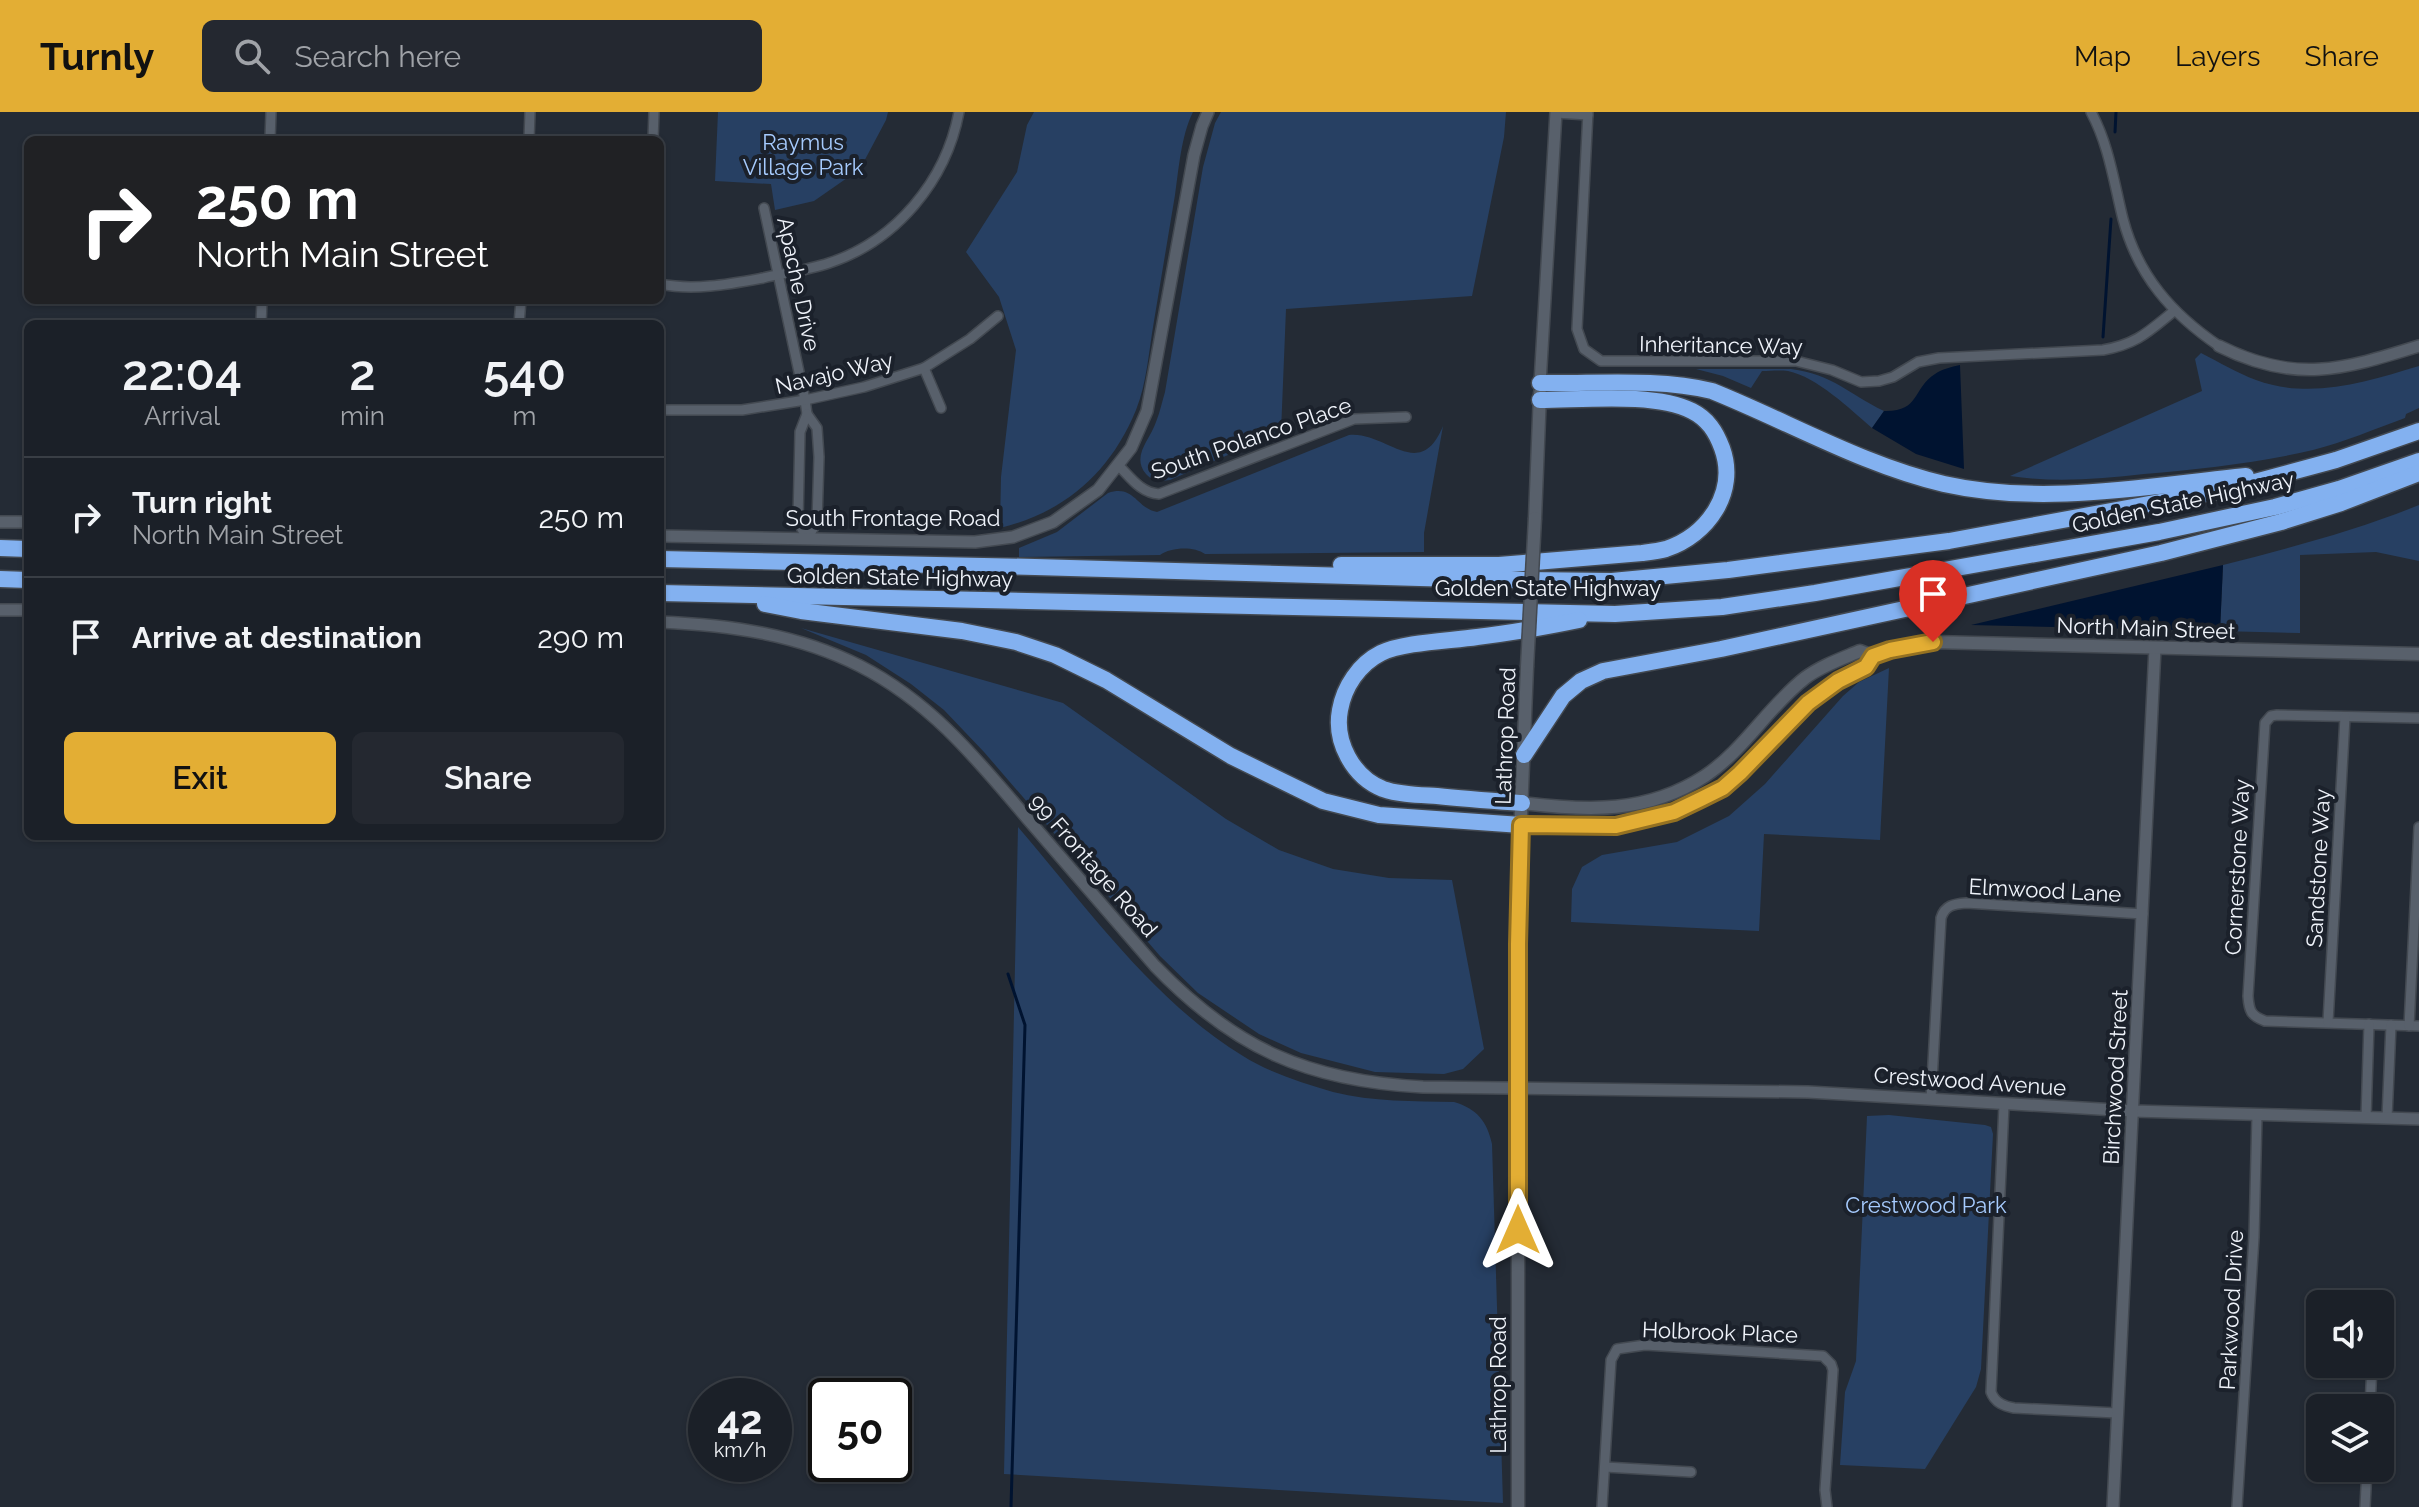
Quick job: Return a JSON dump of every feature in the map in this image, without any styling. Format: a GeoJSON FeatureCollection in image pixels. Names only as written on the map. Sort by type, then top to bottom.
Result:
{"type":"FeatureCollection","features":[{"type":"Feature","properties":{"kind":"highway"},"geometry":{"type":"LineString","coordinates":[[1540,392],[1687,385],[1712,391],[1863,457],[1941,483],[1991,492],[2080,492],[2292,471]]}},
{"type":"Feature","properties":{"kind":"highway"},"geometry":{"type":"LineString","coordinates":[[1035,567],[1499,565],[1642,553],[1665,549],[1696,533],[1721,504],[1725,457],[1710,424],[1692,410],[1660,401],[1540,392]]}},
{"type":"Feature","properties":{"kind":"highway","name":"Golden State Highway"},"geometry":{"type":"LineString","coordinates":[[664,559],[1612,581],[1742,569],[1949,541],[2225,490],[2336,460],[2419,431]]}},
{"type":"Feature","properties":{"kind":"highway","name":"Golden State Highway"},"geometry":{"type":"LineString","coordinates":[[664,593],[1615,614],[1722,607],[2159,532],[2275,507],[2419,461]]}},
{"type":"Feature","properties":{"kind":"highway"},"geometry":{"type":"LineString","coordinates":[[1524,755],[1563,696],[1581,681],[1603,671],[2161,553],[2281,522],[2419,473]]}},
{"type":"Feature","properties":{"kind":"highway"},"geometry":{"type":"LineString","coordinates":[[0,548],[24,549]]}},
{"type":"Feature","properties":{"kind":"highway"},"geometry":{"type":"LineString","coordinates":[[0,579],[24,580]]}},
{"type":"Feature","properties":{"kind":"highway"},"geometry":{"type":"LineString","coordinates":[[720,595],[801,611],[962,631],[1016,642],[1055,655],[1106,680],[1231,756],[1323,801],[1379,815],[1521,825]]}},
{"type":"Feature","properties":{"kind":"highway"},"geometry":{"type":"LineString","coordinates":[[1522,803],[1392,792],[1369,781],[1360,775],[1342,742],[1339,716],[1345,691],[1361,668],[1389,650],[1615,614]]}},
{"type":"Feature","properties":{"kind":"main road","name":"Lathrop Road"},"geometry":{"type":"LineString","coordinates":[[1518,1507],[1521,825],[1540,392]]}},
{"type":"Feature","properties":{"kind":"main road","name":"North Main Street"},"geometry":{"type":"LineString","coordinates":[[1521,825],[1616,826],[1674,812],[1732,781],[1808,703],[1838,681],[1866,667],[1873,656],[1900,647],[1933,642],[2419,654]]}},
{"type":"Feature","properties":{"kind":"main road","name":"North Main Street"},"geometry":{"type":"LineString","coordinates":[[1522,803],[1572,810],[1605,810],[1642,803],[1680,789],[1705,776],[1725,760],[1806,678],[1860,651],[1873,656]]}},
{"type":"Feature","properties":{"kind":"street"},"geometry":{"type":"LineString","coordinates":[[270,136],[271,112]]}},
{"type":"Feature","properties":{"kind":"street"},"geometry":{"type":"LineString","coordinates":[[529,136],[530,112]]}},
{"type":"Feature","properties":{"kind":"street"},"geometry":{"type":"LineString","coordinates":[[653,136],[654,112]]}},
{"type":"Feature","properties":{"kind":"street"},"geometry":{"type":"LineString","coordinates":[[664,284],[718,285],[778,275],[830,263],[875,240],[920,199],[948,149],[959,112]]}},
{"type":"Feature","properties":{"kind":"street","name":"South Frontage Road"},"geometry":{"type":"LineString","coordinates":[[664,536],[975,542],[1013,537],[1053,522],[1098,490],[1131,448],[1147,411],[1194,155],[1208,112]]}},
{"type":"Feature","properties":{"kind":"street"},"geometry":{"type":"LineString","coordinates":[[2091,112],[2107,153],[2125,224],[2139,262],[2162,297],[2195,329],[2219,346],[2249,359],[2300,370],[2345,368],[2419,346]]}},
{"type":"Feature","properties":{"kind":"street","name":"Inheritance Way"},"geometry":{"type":"LineString","coordinates":[[1556,113],[1588,113],[1577,329],[1584,349],[1601,361],[1796,361],[1832,370],[1861,382],[1879,381],[1893,377],[1918,362],[1939,358],[2103,350],[2123,346],[2142,337],[2174,311]]}},
{"type":"Feature","properties":{"kind":"street","name":"Lathrop Road"},"geometry":{"type":"LineString","coordinates":[[1540,392],[1556,113]]}},
{"type":"Feature","properties":{"kind":"street","name":"Apache Drive"},"geometry":{"type":"LineString","coordinates":[[764,208],[807,414],[817,428],[817,522],[807,539]]}},
{"type":"Feature","properties":{"kind":"street","name":"Navajo Way"},"geometry":{"type":"LineString","coordinates":[[664,410],[742,410],[864,387],[924,368],[970,339],[998,316]]}},
{"type":"Feature","properties":{"kind":"street"},"geometry":{"type":"LineString","coordinates":[[924,368],[941,408]]}},
{"type":"Feature","properties":{"kind":"street","name":"Apache Drive"},"geometry":{"type":"LineString","coordinates":[[807,414],[800,432],[798,521],[807,539]]}},
{"type":"Feature","properties":{"kind":"street","name":"South Polanco Place"},"geometry":{"type":"LineString","coordinates":[[1119,466],[1142,489],[1159,494],[1354,419],[1406,417]]}},
{"type":"Feature","properties":{"kind":"street"},"geometry":{"type":"LineString","coordinates":[[0,522],[24,522]]}},
{"type":"Feature","properties":{"kind":"street"},"geometry":{"type":"LineString","coordinates":[[0,610],[24,610]]}},
{"type":"Feature","properties":{"kind":"street","name":"99 Frontage Road"},"geometry":{"type":"LineString","coordinates":[[664,622],[730,627],[799,641],[858,665],[917,701],[948,728],[981,764],[1183,996],[1247,1041],[1312,1070],[1371,1083],[1518,1088]]}},
{"type":"Feature","properties":{"kind":"street","name":"Birchwood Street"},"geometry":{"type":"LineString","coordinates":[[2113,1507],[2155,648]]}},
{"type":"Feature","properties":{"kind":"street","name":"Cornerstone Way"},"geometry":{"type":"LineString","coordinates":[[2328,1022],[2265,1021],[2255,1017],[2249,1010],[2249,984],[2265,723],[2271,716],[2277,715],[2345,717]]}},
{"type":"Feature","properties":{"kind":"street"},"geometry":{"type":"LineString","coordinates":[[2345,717],[2419,718]]}},
{"type":"Feature","properties":{"kind":"street","name":"Sandstone Way"},"geometry":{"type":"LineString","coordinates":[[2328,1022],[2345,717]]}},
{"type":"Feature","properties":{"kind":"street"},"geometry":{"type":"LineString","coordinates":[[2328,1022],[2414,1026],[2419,827]]}},
{"type":"Feature","properties":{"kind":"street","name":"Elmwood Lane"},"geometry":{"type":"LineString","coordinates":[[1931,1099],[1941,918],[1945,909],[1952,904],[1966,903],[2143,914]]}},
{"type":"Feature","properties":{"kind":"street"},"geometry":{"type":"LineString","coordinates":[[2366,1118],[2369,1024]]}},
{"type":"Feature","properties":{"kind":"street"},"geometry":{"type":"LineString","coordinates":[[2387,1118],[2391,1025]]}},
{"type":"Feature","properties":{"kind":"street","name":"Crestwood Avenue"},"geometry":{"type":"LineString","coordinates":[[1518,1088],[1808,1092],[2133,1111],[2419,1119]]}},
{"type":"Feature","properties":{"kind":"street"},"geometry":{"type":"LineString","coordinates":[[2004,1105],[1991,1392],[2001,1405],[2014,1408],[2117,1413]]}},
{"type":"Feature","properties":{"kind":"street","name":"Parkwood Drive"},"geometry":{"type":"LineString","coordinates":[[2237,1507],[2254,1237],[2257,1115]]}},
{"type":"Feature","properties":{"kind":"street","name":"Holbrook Place"},"geometry":{"type":"LineString","coordinates":[[1605,1467],[1611,1360],[1617,1349],[1645,1345],[1823,1356],[1833,1370],[1825,1490],[1827,1507]]}},
{"type":"Feature","properties":{"kind":"street"},"geometry":{"type":"LineString","coordinates":[[1602,1507],[1605,1467],[1691,1472]]}},
{"type":"Feature","properties":{"kind":"street"},"geometry":{"type":"LineString","coordinates":[[2365,1507],[2366,1482]]}},
{"type":"Feature","properties":{"kind":"green space","name":"Raymus Village Park"},"geometry":{"type":"Polygon","coordinates":[[[718,112],[888,112],[860,169],[814,201],[775,210],[771,184],[715,181],[718,112]]]}},
{"type":"Feature","properties":{"kind":"green space"},"geometry":{"type":"Polygon","coordinates":[[[1034,112],[1193,112],[1181,152],[1143,389],[1136,410],[1113,453],[1083,487],[1045,512],[1000,528],[1001,477],[1016,350],[999,297],[966,252],[1017,172],[1027,125],[1034,112]]]}},
{"type":"Feature","properties":{"kind":"green space"},"geometry":{"type":"Polygon","coordinates":[[[1221,112],[1506,112],[1504,137],[1472,296],[1286,309],[1281,432],[1170,480],[1157,480],[1149,477],[1142,467],[1141,454],[1156,422],[1165,392],[1203,167],[1221,112]]]}},
{"type":"Feature","properties":{"kind":"green space"},"geometry":{"type":"Polygon","coordinates":[[[2201,353],[2256,380],[2297,388],[2318,389],[2359,383],[2419,366],[2419,408],[2406,414],[2405,418],[2348,439],[2271,459],[2094,479],[2010,476],[2202,391],[2195,359],[2201,353]]]}},
{"type":"Feature","properties":{"kind":"green space"},"geometry":{"type":"Polygon","coordinates":[[[1696,369],[1791,369],[1806,372],[1830,380],[1884,411],[1872,428],[1833,395],[1799,374],[1762,371],[1751,388],[1696,369]]]}},
{"type":"Feature","properties":{"kind":"green space"},"geometry":{"type":"Polygon","coordinates":[[[1443,426],[1424,533],[1424,552],[1205,554],[1182,548],[1160,555],[1019,557],[1019,548],[1057,532],[1108,493],[1124,492],[1157,512],[1349,435],[1363,436],[1413,453],[1424,451],[1434,443],[1443,426]]]}},
{"type":"Feature","properties":{"kind":"green space"},"geometry":{"type":"Polygon","coordinates":[[[2419,505],[2419,561],[2376,552],[2300,555],[2300,633],[2220,631],[2223,565],[2346,531],[2419,505]]]}},
{"type":"Feature","properties":{"kind":"green space"},"geometry":{"type":"Polygon","coordinates":[[[801,628],[1063,703],[1226,819],[1279,850],[1333,869],[1389,878],[1452,880],[1484,1049],[1463,1069],[1444,1074],[1375,1072],[1301,1053],[1259,1034],[1198,993],[1160,956],[944,710],[866,655],[801,628]]]}},
{"type":"Feature","properties":{"kind":"green space"},"geometry":{"type":"Polygon","coordinates":[[[1889,668],[1880,840],[1764,834],[1759,931],[1571,922],[1572,889],[1582,867],[1602,855],[1677,842],[1729,816],[1765,784],[1843,696],[1859,682],[1889,668]]]}},
{"type":"Feature","properties":{"kind":"green space"},"geometry":{"type":"Polygon","coordinates":[[[1018,827],[1150,980],[1211,1034],[1243,1056],[1275,1072],[1333,1092],[1378,1099],[1454,1102],[1475,1112],[1484,1122],[1492,1144],[1503,1503],[1004,1474],[1018,827]]]}},
{"type":"Feature","properties":{"kind":"green space","name":"Crestwood Park"},"geometry":{"type":"Polygon","coordinates":[[[1889,1115],[1985,1125],[1991,1127],[1993,1134],[1981,1369],[1976,1387],[1925,1469],[1840,1465],[1845,1392],[1856,1361],[1867,1116],[1889,1115]]]}},
{"type":"Feature","properties":{"kind":"shaded area"},"geometry":{"type":"Polygon","coordinates":[[[1960,365],[1964,469],[1916,454],[1872,428],[1884,411],[1910,404],[1935,374],[1960,365]]]}},
{"type":"Feature","properties":{"kind":"shaded area"},"geometry":{"type":"Polygon","coordinates":[[[2223,565],[2220,631],[1971,625],[2223,565]]]}},
{"type":"Feature","properties":{"kind":"waterway"},"geometry":{"type":"LineString","coordinates":[[2115,132],[2116,112]]}},
{"type":"Feature","properties":{"kind":"waterway"},"geometry":{"type":"LineString","coordinates":[[2103,337],[2111,219]]}},
{"type":"Feature","properties":{"kind":"waterway"},"geometry":{"type":"LineString","coordinates":[[1008,974],[1025,1025],[1011,1507]]}},
{"type":"Feature","properties":{"kind":"route"},"geometry":{"type":"LineString","coordinates":[[1518,1230],[1521,825],[1616,826],[1674,812],[1723,788],[1808,703],[1838,681],[1866,667],[1873,656],[1933,642]]}}]}
